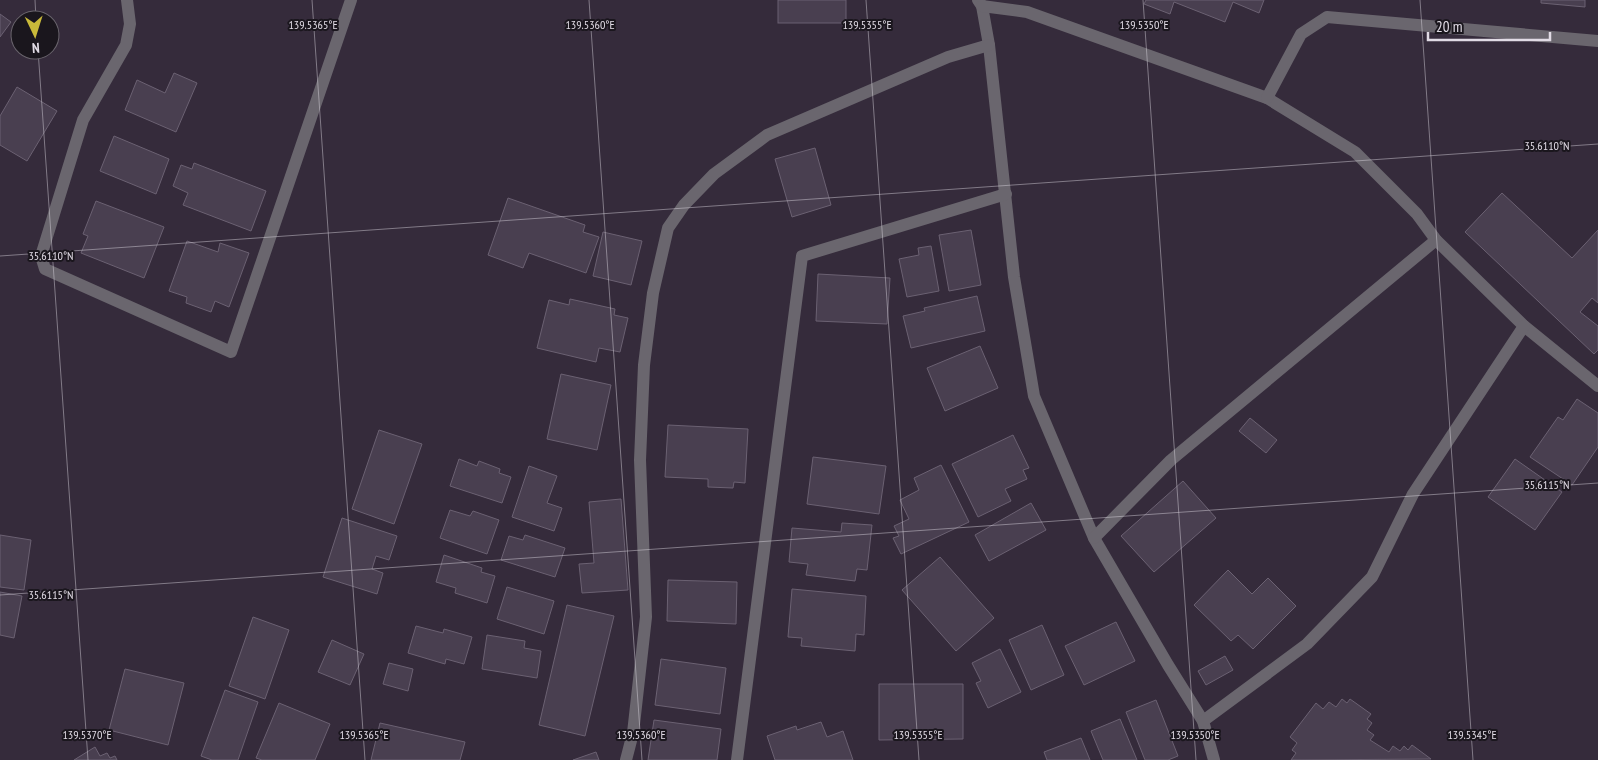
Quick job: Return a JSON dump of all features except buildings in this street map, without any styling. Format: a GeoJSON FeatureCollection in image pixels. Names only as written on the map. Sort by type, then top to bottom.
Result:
{"type":"FeatureCollection","features":[{"type":"Feature","properties":{"kind":"street"},"geometry":{"type":"LineString","coordinates":[[127,0],[130,24],[126,45],[83,120],[41,256],[45,268],[231,352],[351,0]]}},
{"type":"Feature","properties":{"kind":"street"},"geometry":{"type":"LineString","coordinates":[[1214,760],[1203,721],[1168,666],[1094,538],[1034,396],[1014,277],[988,45],[980,3],[1027,12],[1267,98],[1355,152],[1417,214],[1436,240],[1524,326],[1598,386]]}},
{"type":"Feature","properties":{"kind":"street"},"geometry":{"type":"LineString","coordinates":[[1267,98],[1301,34],[1327,17],[1598,41]]}},
{"type":"Feature","properties":{"kind":"street"},"geometry":{"type":"LineString","coordinates":[[626,760],[633,733],[646,616],[640,460],[644,365],[653,293],[668,228],[684,205],[714,174],[767,135],[948,57],[988,45]]}},
{"type":"Feature","properties":{"kind":"street"},"geometry":{"type":"LineString","coordinates":[[737,760],[802,256],[1006,194]]}},
{"type":"Feature","properties":{"kind":"street"},"geometry":{"type":"LineString","coordinates":[[1094,538],[1171,460],[1436,240]]}},
{"type":"Feature","properties":{"kind":"street"},"geometry":{"type":"LineString","coordinates":[[1203,721],[1307,644],[1372,577],[1413,494],[1524,326]]}}]}
